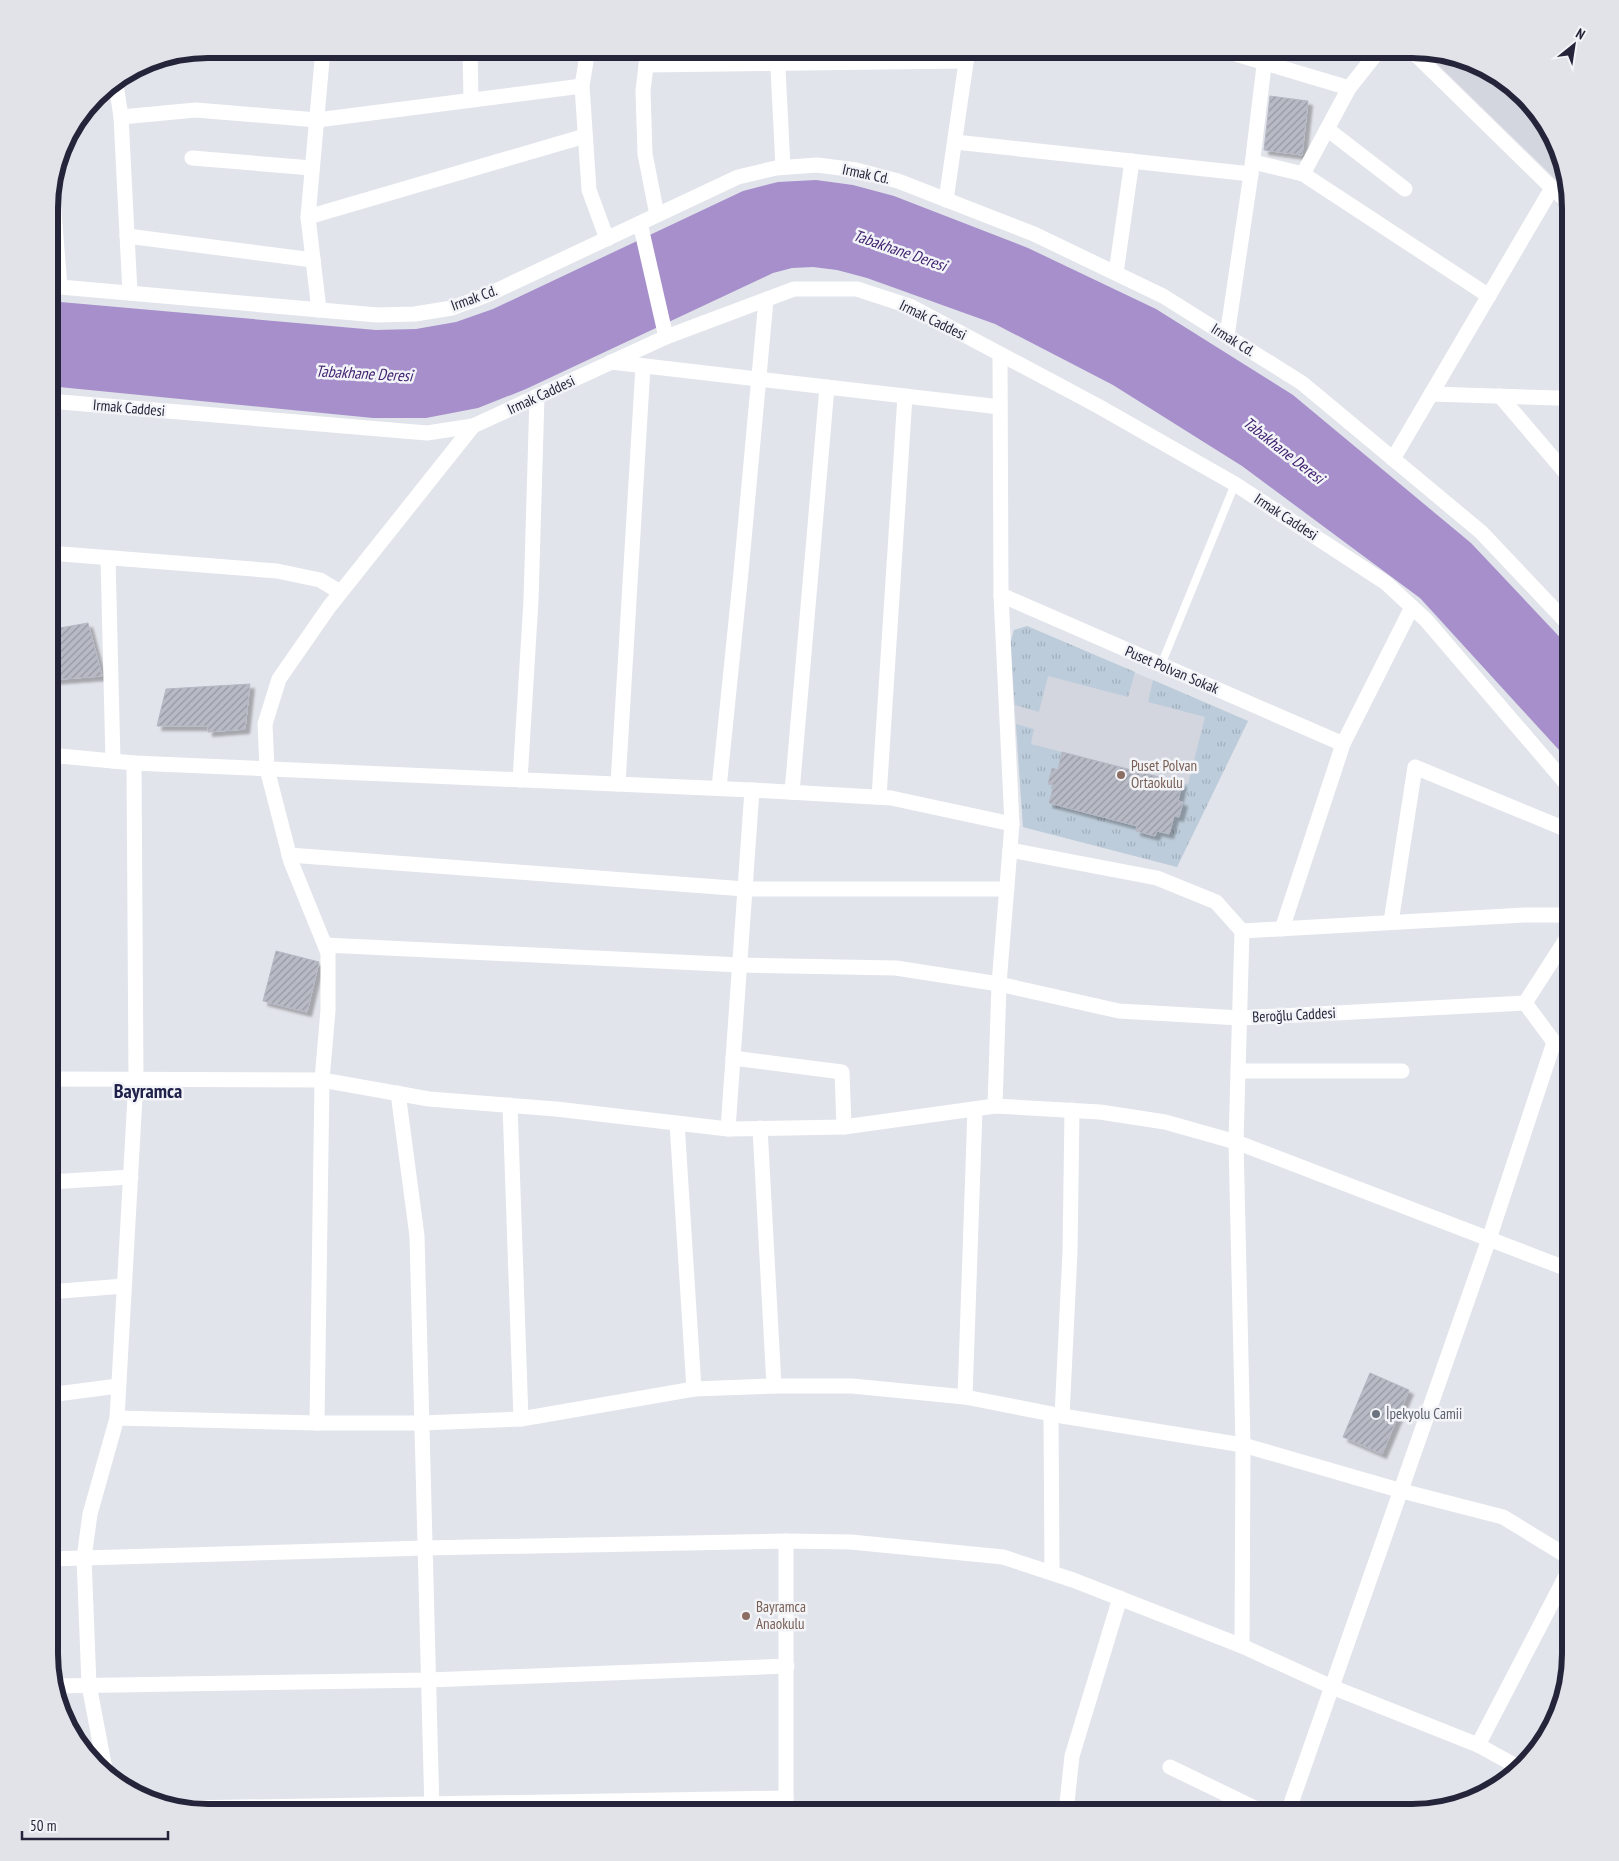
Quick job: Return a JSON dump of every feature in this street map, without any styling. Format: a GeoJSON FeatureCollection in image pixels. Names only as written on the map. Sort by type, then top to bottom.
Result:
{"type":"FeatureCollection","features":[{"type":"Feature","properties":{"kind":"street"},"geometry":{"type":"LineString","coordinates":[[319,310],[308,218],[322,58]]}},
{"type":"Feature","properties":{"kind":"street"},"geometry":{"type":"LineString","coordinates":[[470,58],[471,100]]}},
{"type":"Feature","properties":{"kind":"street"},"geometry":{"type":"LineString","coordinates":[[587,58],[582,86],[589,190],[606,239]]}},
{"type":"Feature","properties":{"kind":"street"},"geometry":{"type":"LineString","coordinates":[[647,58],[643,91],[645,154],[657,215]]}},
{"type":"Feature","properties":{"kind":"street"},"geometry":{"type":"LineString","coordinates":[[646,65],[749,58]]}},
{"type":"Feature","properties":{"kind":"street"},"geometry":{"type":"LineString","coordinates":[[778,58],[783,167]]}},
{"type":"Feature","properties":{"kind":"street"},"geometry":{"type":"LineString","coordinates":[[946,200],[967,58]]}},
{"type":"Feature","properties":{"kind":"street"},"geometry":{"type":"LineString","coordinates":[[1227,336],[1252,168],[1266,58]]}},
{"type":"Feature","properties":{"kind":"street"},"geometry":{"type":"LineString","coordinates":[[1271,58],[1349,88]]}},
{"type":"Feature","properties":{"kind":"street"},"geometry":{"type":"LineString","coordinates":[[1303,174],[1349,88],[1373,58]]}},
{"type":"Feature","properties":{"kind":"street"},"geometry":{"type":"LineString","coordinates":[[1419,58],[1561,195]]}},
{"type":"Feature","properties":{"kind":"street"},"geometry":{"type":"LineString","coordinates":[[121,118],[196,110],[317,120],[582,86]]}},
{"type":"Feature","properties":{"kind":"street"},"geometry":{"type":"LineString","coordinates":[[117,89],[121,118],[130,293]]}},
{"type":"Feature","properties":{"kind":"street"},"geometry":{"type":"LineString","coordinates":[[1327,129],[1405,189]]}},
{"type":"Feature","properties":{"kind":"street"},"geometry":{"type":"LineString","coordinates":[[308,218],[585,136]]}},
{"type":"Feature","properties":{"kind":"street"},"geometry":{"type":"LineString","coordinates":[[955,142],[1132,161],[1252,168],[1303,174],[1489,296]]}},
{"type":"Feature","properties":{"kind":"street"},"geometry":{"type":"LineString","coordinates":[[192,158],[312,168]]}},
{"type":"Feature","properties":{"kind":"street"},"geometry":{"type":"LineString","coordinates":[[1116,273],[1132,161]]}},
{"type":"Feature","properties":{"kind":"street","name":"Irmak Cd."},"geometry":{"type":"LineString","coordinates":[[58,286],[376,315],[415,314],[452,308],[487,295],[738,177],[783,167],[817,165],[856,170],[898,181],[1034,234],[1116,273],[1163,296],[1302,383],[1481,532],[1562,618]]}},
{"type":"Feature","properties":{"kind":"street"},"geometry":{"type":"LineString","coordinates":[[1393,459],[1552,188]]}},
{"type":"Feature","properties":{"kind":"street"},"geometry":{"type":"LineString","coordinates":[[640,223],[666,337]]}},
{"type":"Feature","properties":{"kind":"street"},"geometry":{"type":"LineString","coordinates":[[128,236],[313,260]]}},
{"type":"Feature","properties":{"kind":"street","name":"Irmak Caddesi"},"geometry":{"type":"LineString","coordinates":[[58,402],[427,433],[473,426],[666,337],[794,289],[857,289],[912,307],[1106,411],[1235,484],[1386,583],[1426,620],[1562,779]]}},
{"type":"Feature","properties":{"kind":"street"},"geometry":{"type":"LineString","coordinates":[[718,788],[766,300]]}},
{"type":"Feature","properties":{"kind":"street"},"geometry":{"type":"LineString","coordinates":[[994,1106],[999,984],[1012,824],[1001,596],[1000,354]]}},
{"type":"Feature","properties":{"kind":"street"},"geometry":{"type":"LineString","coordinates":[[611,362],[1000,407]]}},
{"type":"Feature","properties":{"kind":"street"},"geometry":{"type":"LineString","coordinates":[[618,784],[643,366]]}},
{"type":"Feature","properties":{"kind":"street"},"geometry":{"type":"LineString","coordinates":[[792,792],[827,387]]}},
{"type":"Feature","properties":{"kind":"street"},"geometry":{"type":"LineString","coordinates":[[1431,394],[1562,398]]}},
{"type":"Feature","properties":{"kind":"street"},"geometry":{"type":"LineString","coordinates":[[520,780],[531,600],[536,396]]}},
{"type":"Feature","properties":{"kind":"street"},"geometry":{"type":"LineString","coordinates":[[879,797],[905,396]]}},
{"type":"Feature","properties":{"kind":"street"},"geometry":{"type":"LineString","coordinates":[[1500,396],[1562,469]]}},
{"type":"Feature","properties":{"kind":"street"},"geometry":{"type":"LineString","coordinates":[[317,1423],[322,1080],[328,1010],[328,952],[289,855],[267,769],[264,724],[279,679],[340,592],[473,426]]}},
{"type":"Feature","properties":{"kind":"street"},"geometry":{"type":"LineString","coordinates":[[58,554],[277,571],[320,580],[340,592]]}},
{"type":"Feature","properties":{"kind":"street"},"geometry":{"type":"LineString","coordinates":[[108,558],[113,761]]}},
{"type":"Feature","properties":{"kind":"street","name":"Puset Polvan Sokak"},"geometry":{"type":"LineString","coordinates":[[1001,596],[1343,744]]}},
{"type":"Feature","properties":{"kind":"street"},"geometry":{"type":"LineString","coordinates":[[1282,928],[1343,744],[1412,607]]}},
{"type":"Feature","properties":{"kind":"street"},"geometry":{"type":"LineString","coordinates":[[58,756],[134,763],[718,788],[879,797],[1012,824]]}},
{"type":"Feature","properties":{"kind":"street"},"geometry":{"type":"LineString","coordinates":[[103,1760],[89,1685],[84,1558],[90,1514],[117,1418],[136,1079],[134,763]]}},
{"type":"Feature","properties":{"kind":"street"},"geometry":{"type":"LineString","coordinates":[[1391,922],[1415,767],[1562,828]]}},
{"type":"Feature","properties":{"kind":"street"},"geometry":{"type":"LineString","coordinates":[[728,1128],[752,790]]}},
{"type":"Feature","properties":{"kind":"street"},"geometry":{"type":"LineString","coordinates":[[1010,850],[1157,878],[1216,902],[1242,931],[1236,1142],[1243,1444],[1242,1646]]}},
{"type":"Feature","properties":{"kind":"street"},"geometry":{"type":"LineString","coordinates":[[289,855],[745,889],[1007,889]]}},
{"type":"Feature","properties":{"kind":"street"},"geometry":{"type":"LineString","coordinates":[[1242,931],[1524,915],[1562,916]]}},
{"type":"Feature","properties":{"kind":"street","name":"Beroğlu Caddesi"},"geometry":{"type":"LineString","coordinates":[[325,945],[740,965],[896,968],[999,984],[1119,1011],[1240,1018],[1525,1003]]}},
{"type":"Feature","properties":{"kind":"street"},"geometry":{"type":"LineString","coordinates":[[1562,945],[1525,1003],[1554,1042],[1562,1044]]}},
{"type":"Feature","properties":{"kind":"street"},"geometry":{"type":"LineString","coordinates":[[1291,1804],[1489,1239],[1554,1042]]}},
{"type":"Feature","properties":{"kind":"street"},"geometry":{"type":"LineString","coordinates":[[733,1058],[842,1072],[844,1127]]}},
{"type":"Feature","properties":{"kind":"street"},"geometry":{"type":"LineString","coordinates":[[1238,1071],[1402,1071]]}},
{"type":"Feature","properties":{"kind":"street"},"geometry":{"type":"LineString","coordinates":[[57,1079],[322,1080],[429,1099],[556,1108],[728,1128],[844,1127],[994,1106],[1100,1112],[1165,1122],[1236,1142],[1562,1267]]}},
{"type":"Feature","properties":{"kind":"street"},"geometry":{"type":"LineString","coordinates":[[398,1093],[417,1236],[432,1804]]}},
{"type":"Feature","properties":{"kind":"street"},"geometry":{"type":"LineString","coordinates":[[510,1105],[521,1419]]}},
{"type":"Feature","properties":{"kind":"street"},"geometry":{"type":"LineString","coordinates":[[965,1397],[975,1109]]}},
{"type":"Feature","properties":{"kind":"street"},"geometry":{"type":"LineString","coordinates":[[1052,1573],[1056,1415],[1070,1252],[1072,1110]]}},
{"type":"Feature","properties":{"kind":"street"},"geometry":{"type":"LineString","coordinates":[[677,1123],[694,1389]]}},
{"type":"Feature","properties":{"kind":"street"},"geometry":{"type":"LineString","coordinates":[[760,1128],[774,1386]]}},
{"type":"Feature","properties":{"kind":"street"},"geometry":{"type":"LineString","coordinates":[[57,1181],[131,1177]]}},
{"type":"Feature","properties":{"kind":"street"},"geometry":{"type":"LineString","coordinates":[[57,1291],[124,1286]]}},
{"type":"Feature","properties":{"kind":"street"},"geometry":{"type":"LineString","coordinates":[[57,1394],[118,1386]]}},
{"type":"Feature","properties":{"kind":"street"},"geometry":{"type":"LineString","coordinates":[[117,1418],[317,1423],[422,1423],[521,1419],[694,1389],[852,1386],[965,1397],[1056,1415],[1243,1444],[1503,1517],[1562,1553]]}},
{"type":"Feature","properties":{"kind":"street"},"geometry":{"type":"LineString","coordinates":[[786,1541],[786,1804]]}},
{"type":"Feature","properties":{"kind":"street"},"geometry":{"type":"LineString","coordinates":[[57,1559],[425,1548],[786,1541],[851,1542],[1003,1557],[1120,1598],[1242,1646],[1332,1687],[1478,1746],[1512,1764]]}},
{"type":"Feature","properties":{"kind":"street"},"geometry":{"type":"LineString","coordinates":[[1478,1746],[1562,1583]]}},
{"type":"Feature","properties":{"kind":"street"},"geometry":{"type":"LineString","coordinates":[[1067,1804],[1072,1756],[1120,1598]]}},
{"type":"Feature","properties":{"kind":"street"},"geometry":{"type":"LineString","coordinates":[[61,1686],[429,1680],[787,1666]]}},
{"type":"Feature","properties":{"kind":"street"},"geometry":{"type":"LineString","coordinates":[[1170,1767],[1246,1804]]}},
{"type":"Feature","properties":{"kind":"lane"},"geometry":{"type":"LineString","coordinates":[[1161,665],[1235,484]]}},
{"type":"Feature","properties":{"kind":"shaded area"},"geometry":{"type":"Polygon","coordinates":[[[1432,59],[1469,69],[1495,83],[1510,95],[1530,116],[1546,141],[1554,160],[1559,183],[1432,59]]]}},
{"type":"Feature","properties":{"kind":"shaded area","name":"Puset Polvan Ortaokulu"},"geometry":{"type":"Polygon","coordinates":[[[1027,626],[1248,721],[1177,867],[1023,827],[1010,644],[1014,630],[1027,626]]]}},
{"type":"Feature","properties":{"kind":"green space"},"geometry":{"type":"Polygon","coordinates":[[[1027,626],[1135,672],[1128,697],[1048,676],[1039,712],[1015,705],[1010,644],[1014,630],[1027,626]]]}},
{"type":"Feature","properties":{"kind":"green space"},"geometry":{"type":"Polygon","coordinates":[[[1153,680],[1248,721],[1177,867],[1023,827],[1016,724],[1034,729],[1031,744],[1062,752],[1058,770],[1052,768],[1048,783],[1054,785],[1049,803],[1137,826],[1136,831],[1155,836],[1157,831],[1169,834],[1174,816],[1179,817],[1183,803],[1178,801],[1182,783],[1188,784],[1205,717],[1148,702],[1153,680]]]}},
{"type":"Feature","properties":{"kind":"water","name":"Tabakhane Deresi"},"geometry":{"type":"Polygon","coordinates":[[[816,180],[853,185],[894,196],[1028,248],[1156,309],[1293,395],[1471,543],[1562,640],[1562,753],[1420,598],[1242,466],[1113,385],[995,324],[867,278],[837,270],[813,267],[792,268],[773,273],[526,389],[478,408],[426,418],[373,418],[58,387],[58,302],[376,330],[416,329],[456,322],[493,309],[743,191],[778,182],[816,180]]]}},
{"type":"Feature","properties":{"kind":"building"},"geometry":{"type":"Polygon","coordinates":[[[1270,96],[1308,101],[1302,155],[1264,150],[1270,96]]]}},
{"type":"Feature","properties":{"kind":"building"},"geometry":{"type":"Polygon","coordinates":[[[88,623],[102,676],[58,679],[58,628],[88,623]]]}},
{"type":"Feature","properties":{"kind":"building"},"geometry":{"type":"Polygon","coordinates":[[[250,684],[245,729],[208,732],[208,726],[157,726],[166,689],[250,684]]]}},
{"type":"Feature","properties":{"kind":"building"},"geometry":{"type":"Polygon","coordinates":[[[1062,752],[1182,783],[1178,801],[1183,802],[1179,817],[1174,816],[1169,834],[1157,831],[1155,836],[1136,831],[1137,826],[1049,803],[1054,785],[1048,784],[1052,768],[1058,770],[1062,752]]]}},
{"type":"Feature","properties":{"kind":"building"},"geometry":{"type":"Polygon","coordinates":[[[276,951],[319,962],[307,1012],[263,1001],[276,951]]]}},
{"type":"Feature","properties":{"kind":"building","name":"İpekyolu Camii"},"geometry":{"type":"Polygon","coordinates":[[[1370,1373],[1409,1390],[1382,1454],[1343,1437],[1370,1373]]]}},
{"type":"Feature","properties":{"kind":"place","name":"Puset Polvan Ortaokulu"},"geometry":{"type":"Point","coordinates":[1121,775]}},
{"type":"Feature","properties":{"kind":"place","name":"İpekyolu Camii"},"geometry":{"type":"Point","coordinates":[1376,1414]}},
{"type":"Feature","properties":{"kind":"place","name":"Bayramca Anaokulu"},"geometry":{"type":"Point","coordinates":[746,1616]}},
{"type":"Feature","properties":{"kind":"district","name":"Bayramca"},"geometry":{"type":"Point","coordinates":[148,1091]}}]}
